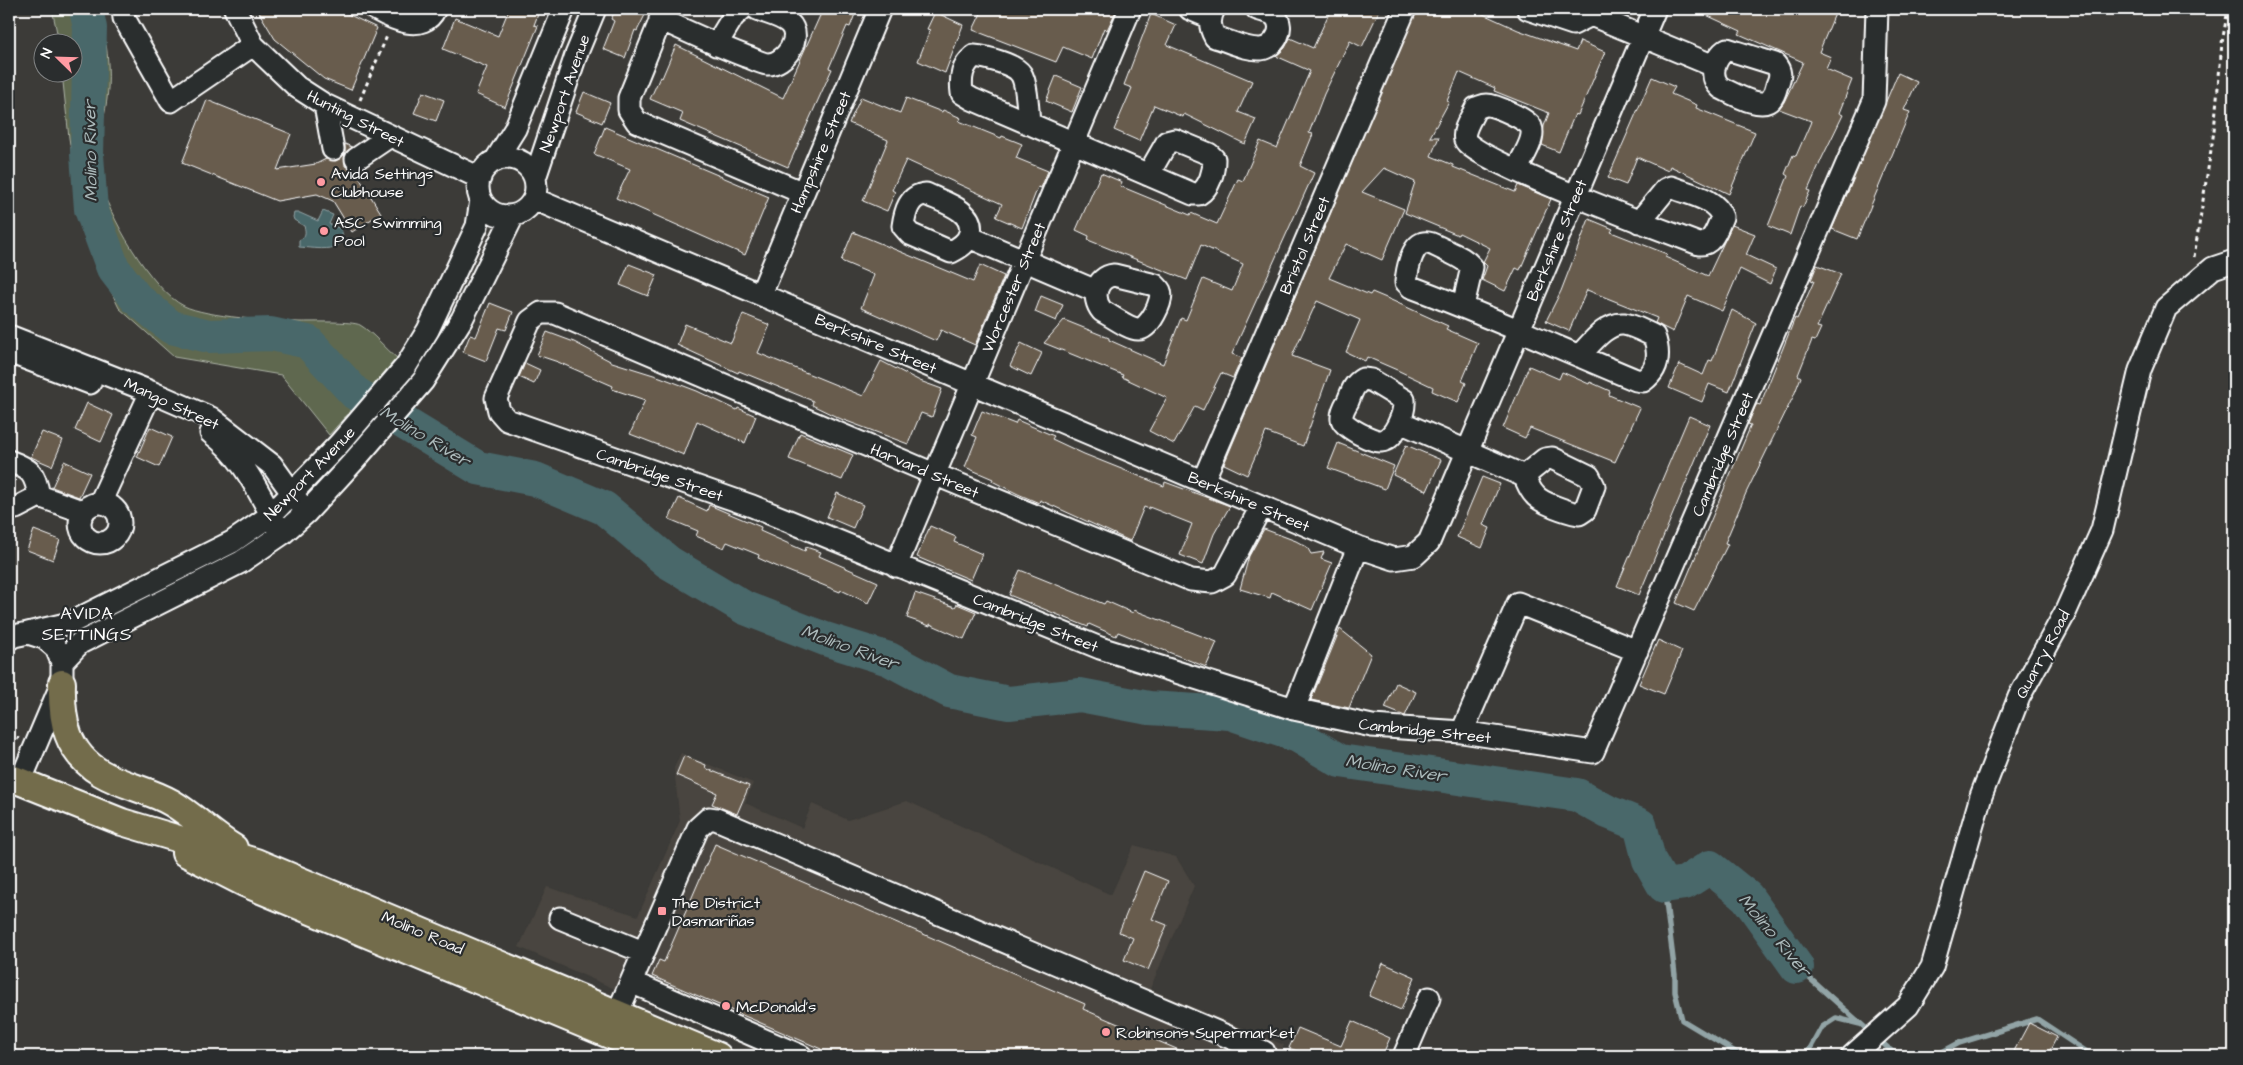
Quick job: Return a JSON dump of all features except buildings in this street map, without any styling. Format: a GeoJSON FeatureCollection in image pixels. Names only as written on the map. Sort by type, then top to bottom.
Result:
{"type":"FeatureCollection","features":[{"type":"Feature","properties":{"kind":"main road"},"geometry":{"type":"LineString","coordinates":[[62,673],[62,712],[65,728],[85,760],[102,773],[172,802],[218,838],[256,862]]}},
{"type":"Feature","properties":{"kind":"main road","name":"Molino Road"},"geometry":{"type":"LineString","coordinates":[[14,779],[122,822],[244,883],[612,1024],[718,1056]]}},
{"type":"Feature","properties":{"kind":"main road","name":"Molino Road"},"geometry":{"type":"LineString","coordinates":[[122,822],[256,862],[612,1024],[660,1056]]}},
{"type":"Feature","properties":{"kind":"street"},"geometry":{"type":"LineString","coordinates":[[122,9],[124,18],[171,101],[253,46]]}},
{"type":"Feature","properties":{"kind":"street","name":"Hunting Street"},"geometry":{"type":"LineString","coordinates":[[235,9],[253,46],[297,87],[325,105],[480,178]]}},
{"type":"Feature","properties":{"kind":"street"},"geometry":{"type":"LineString","coordinates":[[375,9],[395,20],[420,22],[432,16],[435,9]]}},
{"type":"Feature","properties":{"kind":"street","name":"Newport Avenue"},"geometry":{"type":"LineString","coordinates":[[496,161],[515,129],[564,9]]}},
{"type":"Feature","properties":{"kind":"street","name":"Newport Avenue"},"geometry":{"type":"LineString","coordinates":[[534,188],[576,55],[595,9]]}},
{"type":"Feature","properties":{"kind":"street"},"geometry":{"type":"LineString","coordinates":[[716,46],[732,17],[742,9]]}},
{"type":"Feature","properties":{"kind":"street"},"geometry":{"type":"LineString","coordinates":[[757,9],[789,23],[793,31],[793,42],[787,56],[777,62],[767,64],[716,46],[662,14],[628,98],[628,110],[637,122],[803,193]]}},
{"type":"Feature","properties":{"kind":"street","name":"Hampshire Street"},"geometry":{"type":"LineString","coordinates":[[761,294],[880,9]]}},
{"type":"Feature","properties":{"kind":"street","name":"Worcester Street"},"geometry":{"type":"LineString","coordinates":[[896,566],[1130,9]]}},
{"type":"Feature","properties":{"kind":"street"},"geometry":{"type":"LineString","coordinates":[[1190,9],[1212,13],[1211,31],[1215,37],[1253,48],[1262,48],[1272,45],[1279,33],[1279,22],[1274,15],[1257,9]]}},
{"type":"Feature","properties":{"kind":"street","name":"Bristol Street"},"geometry":{"type":"LineString","coordinates":[[1204,481],[1405,9]]}},
{"type":"Feature","properties":{"kind":"street"},"geometry":{"type":"LineString","coordinates":[[1528,9],[1573,24],[1591,12],[1643,37],[1714,66]]}},
{"type":"Feature","properties":{"kind":"street","name":"Berkshire Street"},"geometry":{"type":"LineString","coordinates":[[534,188],[761,294],[1204,481],[1261,507],[1358,547],[1394,559],[1414,556],[1429,542],[1655,9]]}},
{"type":"Feature","properties":{"kind":"street","name":"Cambridge Street"},"geometry":{"type":"LineString","coordinates":[[555,313],[542,313],[530,320],[496,398],[499,411],[507,420],[752,506],[1100,648],[1294,709],[1372,726],[1462,732],[1593,752],[1874,102],[1877,9]]}},
{"type":"Feature","properties":{"kind":"street"},"geometry":{"type":"LineString","coordinates":[[325,105],[333,149]]}},
{"type":"Feature","properties":{"kind":"street"},"geometry":{"type":"LineString","coordinates":[[1029,124],[1148,175]]}},
{"type":"Feature","properties":{"kind":"street"},"geometry":{"type":"LineString","coordinates":[[356,159],[390,136]]}},
{"type":"Feature","properties":{"kind":"street"},"geometry":{"type":"LineString","coordinates":[[505,158],[523,163],[530,170],[534,188],[522,212],[514,216],[504,216],[487,208],[479,193],[480,178],[489,165],[496,161],[505,158]]}},
{"type":"Feature","properties":{"kind":"street"},"geometry":{"type":"LineString","coordinates":[[1516,170],[1639,222]]}},
{"type":"Feature","properties":{"kind":"street","name":"Newport Avenue"},"geometry":{"type":"LineString","coordinates":[[15,635],[70,622],[232,542],[271,515],[339,444],[406,366],[428,330],[477,226],[482,200]]}},
{"type":"Feature","properties":{"kind":"street","name":"Newport Avenue"},"geometry":{"type":"LineString","coordinates":[[14,779],[62,673],[80,643],[241,562],[282,534],[306,512],[354,461],[423,382],[462,318],[514,216]]}},
{"type":"Feature","properties":{"kind":"street"},"geometry":{"type":"LineString","coordinates":[[969,238],[1096,291]]}},
{"type":"Feature","properties":{"kind":"street","name":"Quarry Road"},"geometry":{"type":"LineString","coordinates":[[1854,1054],[1908,1006],[1932,966],[1981,796],[2019,697],[2065,613],[2102,530],[2140,370],[2166,308],[2213,268],[2234,261]]}},
{"type":"Feature","properties":{"kind":"street"},"geometry":{"type":"LineString","coordinates":[[1463,306],[1579,356]]}},
{"type":"Feature","properties":{"kind":"street","name":"Harvard Street"},"geometry":{"type":"LineString","coordinates":[[555,313],[934,474],[1191,580],[1212,582],[1226,575],[1261,507]]}},
{"type":"Feature","properties":{"kind":"street","name":"Mango Street"},"geometry":{"type":"LineString","coordinates":[[11,345],[148,398],[211,418],[272,465],[306,512]]}},
{"type":"Feature","properties":{"kind":"street"},"geometry":{"type":"LineString","coordinates":[[9,508],[16,508],[39,496],[92,508],[148,398]]}},
{"type":"Feature","properties":{"kind":"street","name":"Mango Street"},"geometry":{"type":"LineString","coordinates":[[148,398],[175,415],[206,429],[225,443],[246,469],[282,534]]}},
{"type":"Feature","properties":{"kind":"street"},"geometry":{"type":"LineString","coordinates":[[1400,422],[1524,476]]}},
{"type":"Feature","properties":{"kind":"street"},"geometry":{"type":"LineString","coordinates":[[9,461],[25,467],[34,475],[39,496]]}},
{"type":"Feature","properties":{"kind":"street"},"geometry":{"type":"LineString","coordinates":[[1294,709],[1358,547]]}},
{"type":"Feature","properties":{"kind":"street"},"geometry":{"type":"LineString","coordinates":[[1462,732],[1518,603],[1637,651]]}},
{"type":"Feature","properties":{"kind":"street","name":"Newport Avenue"},"geometry":{"type":"LineString","coordinates":[[15,635],[44,638],[56,648],[62,673]]}},
{"type":"Feature","properties":{"kind":"street"},"geometry":{"type":"LineString","coordinates":[[612,1024],[698,828],[709,818],[716,818],[1264,1052],[1262,1056]]}},
{"type":"Feature","properties":{"kind":"street"},"geometry":{"type":"LineString","coordinates":[[560,918],[643,952]]}},
{"type":"Feature","properties":{"kind":"street"},"geometry":{"type":"LineString","coordinates":[[630,982],[801,1056]]}},
{"type":"Feature","properties":{"kind":"street"},"geometry":{"type":"LineString","coordinates":[[1404,1056],[1429,998]]}},
{"type":"Feature","properties":{"kind":"path"},"geometry":{"type":"LineString","coordinates":[[2190,288],[2214,131],[2222,43],[2228,9]]}},
{"type":"Feature","properties":{"kind":"path"},"geometry":{"type":"LineString","coordinates":[[352,118],[395,20]]}},
{"type":"Feature","properties":{"kind":"shaded area","name":"The District Dasmariñas"},"geometry":{"type":"Polygon","coordinates":[[[681,753],[753,783],[745,803],[802,828],[812,804],[848,820],[907,801],[1111,895],[1134,845],[1176,857],[1194,886],[1150,989],[1284,1045],[1279,1056],[768,1056],[519,947],[547,887],[638,916],[680,821],[674,768],[681,753]]]}},
{"type":"Feature","properties":{"kind":"green space"},"geometry":{"type":"Polygon","coordinates":[[[52,9],[100,9],[106,42],[108,88],[98,159],[99,178],[111,211],[132,249],[158,284],[171,297],[194,310],[223,316],[300,322],[341,322],[360,325],[397,358],[329,435],[281,375],[174,357],[119,308],[84,234],[69,138],[63,82],[82,82],[82,32],[57,32],[52,9]]]}},
{"type":"Feature","properties":{"kind":"water","name":"ASC Swimming Pool"},"geometry":{"type":"Polygon","coordinates":[[[323,211],[333,215],[329,224],[341,229],[343,237],[341,243],[322,249],[299,247],[299,240],[304,236],[305,230],[304,226],[294,220],[294,213],[300,213],[318,221],[323,211]]]}},
{"type":"Feature","properties":{"kind":"waterway","name":"Molino River"},"geometry":{"type":"LineString","coordinates":[[86,9],[90,28],[87,155],[91,209],[113,268],[136,298],[171,327],[209,336],[271,334],[308,342],[355,393],[478,468],[535,479],[604,508],[668,562],[745,608],[825,639],[889,659],[949,691],[1009,703],[1080,695],[1149,708],[1230,713],[1298,736],[1340,761],[1577,795],[1608,812],[1640,825],[1649,860],[1664,886],[1685,883],[1710,867],[1747,897],[1797,967]]}},
{"type":"Feature","properties":{"kind":"waterway"},"geometry":{"type":"LineString","coordinates":[[1664,886],[1675,975],[1675,992],[1682,1020],[1742,1056]]}},
{"type":"Feature","properties":{"kind":"waterway","name":"Molino River"},"geometry":{"type":"LineString","coordinates":[[1797,967],[1871,1033]]}},
{"type":"Feature","properties":{"kind":"waterway"},"geometry":{"type":"LineString","coordinates":[[1806,1056],[1822,1027],[1836,1018],[1860,1024]]}},
{"type":"Feature","properties":{"kind":"waterway","name":"Molino River"},"geometry":{"type":"LineString","coordinates":[[1935,1056],[1959,1043],[2037,1019],[2093,1056]]}},
{"type":"Feature","properties":{"kind":"waterway","name":"Molino River"},"geometry":{"type":"LineString","coordinates":[[1878,1039],[1897,1056]]}},
{"type":"Feature","properties":{"kind":"place","name":"Avida Settings Clubhouse"},"geometry":{"type":"Point","coordinates":[321,182]}},
{"type":"Feature","properties":{"kind":"place","name":"ASC Swimming Pool"},"geometry":{"type":"Point","coordinates":[324,231]}},
{"type":"Feature","properties":{"kind":"place","name":"The District Dasmariñas"},"geometry":{"type":"Point","coordinates":[662,911]}},
{"type":"Feature","properties":{"kind":"place","name":"McDonald's"},"geometry":{"type":"Point","coordinates":[726,1006]}},
{"type":"Feature","properties":{"kind":"place","name":"Robinsons Supermarket"},"geometry":{"type":"Point","coordinates":[1106,1032]}},
{"type":"Feature","properties":{"kind":"district","name":"AVIDA SETTINGS"},"geometry":{"type":"Point","coordinates":[87,623]}}]}
